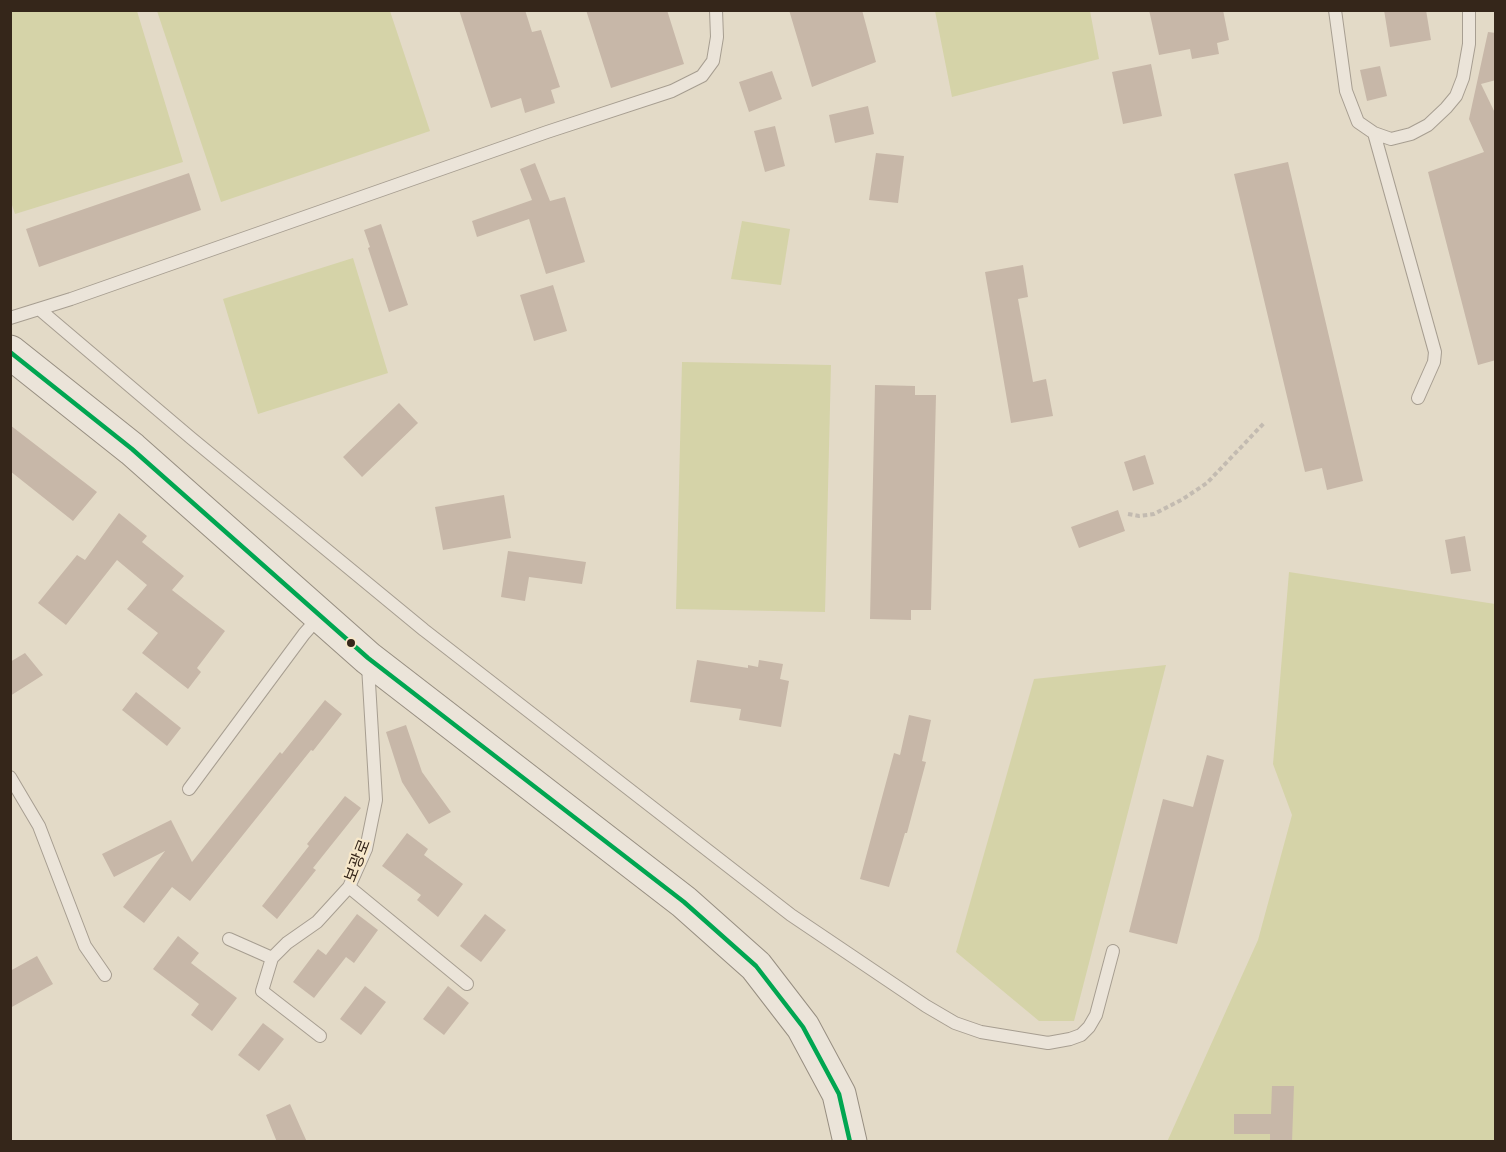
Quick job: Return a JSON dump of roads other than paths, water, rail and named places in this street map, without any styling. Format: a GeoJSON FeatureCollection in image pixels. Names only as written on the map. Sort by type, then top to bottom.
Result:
{"type":"FeatureCollection","features":[{"type":"Feature","properties":{"kind":"main road"},"geometry":{"type":"LineString","coordinates":[[10,352],[140,456],[368,658],[684,902],[756,966],[803,1027],[824,1065],[839,1094],[850,1142]]}},
{"type":"Feature","properties":{"kind":"lane"},"geometry":{"type":"LineString","coordinates":[[10,318],[547,132],[672,92],[702,76],[713,61],[717,37],[716,10]]}},
{"type":"Feature","properties":{"kind":"lane"},"geometry":{"type":"LineString","coordinates":[[1335,10],[1346,91],[1358,122],[1374,133],[1391,139],[1411,134],[1428,124],[1456,96],[1463,78],[1469,44],[1469,10]]}},
{"type":"Feature","properties":{"kind":"lane"},"geometry":{"type":"LineString","coordinates":[[1374,133],[1435,352],[1434,362],[1418,398]]}},
{"type":"Feature","properties":{"kind":"lane"},"geometry":{"type":"LineString","coordinates":[[39,309],[424,630],[791,915],[926,1006],[955,1023],[981,1032],[1048,1043],[1070,1039],[1082,1035],[1096,1015],[1113,951]]}},
{"type":"Feature","properties":{"kind":"lane"},"geometry":{"type":"LineString","coordinates":[[189,789],[304,634],[320,616]]}},
{"type":"Feature","properties":{"kind":"lane","name":"보광로"},"geometry":{"type":"LineString","coordinates":[[272,958],[287,943],[317,922],[349,887],[366,849],[376,800],[368,658]]}},
{"type":"Feature","properties":{"kind":"lane"},"geometry":{"type":"LineString","coordinates":[[10,777],[39,826],[85,946],[105,975]]}},
{"type":"Feature","properties":{"kind":"lane"},"geometry":{"type":"LineString","coordinates":[[349,887],[468,984]]}},
{"type":"Feature","properties":{"kind":"lane"},"geometry":{"type":"LineString","coordinates":[[229,939],[272,958],[262,992],[320,1036]]}}]}
